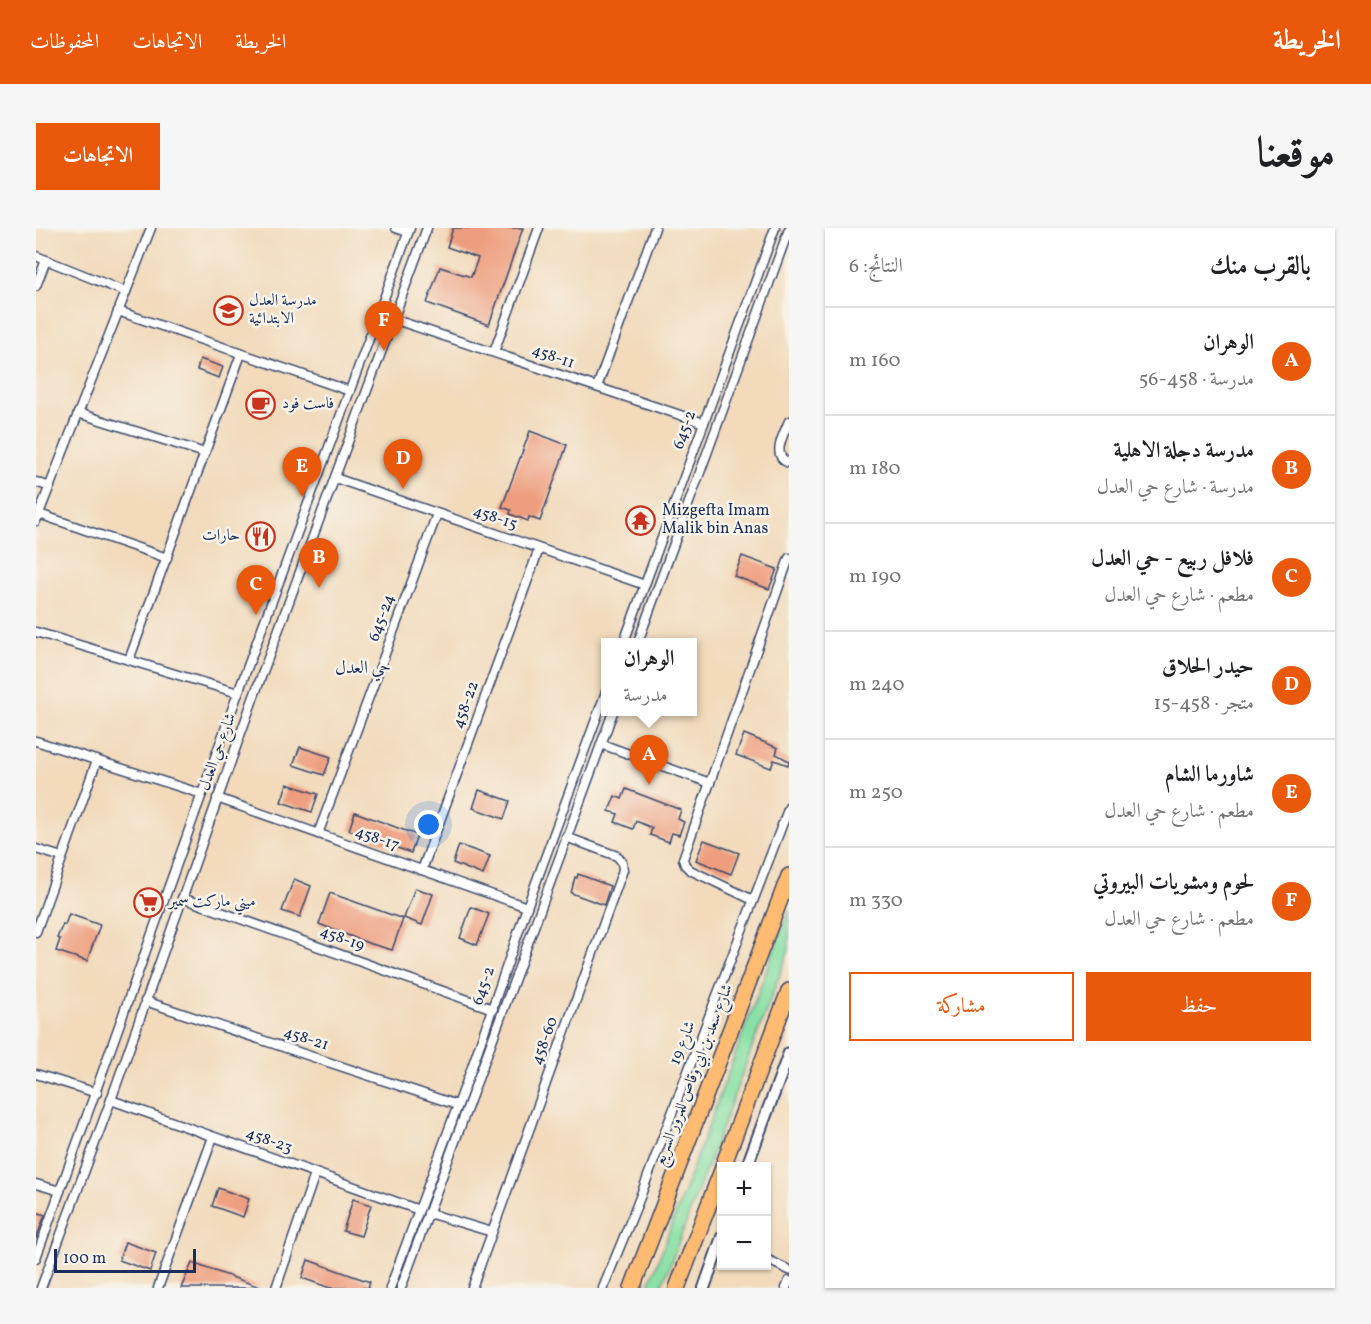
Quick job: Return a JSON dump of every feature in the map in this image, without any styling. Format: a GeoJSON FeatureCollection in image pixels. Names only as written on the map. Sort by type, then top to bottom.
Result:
{"type":"FeatureCollection","features":[{"type":"Feature","properties":{"kind":"highway","name":"شارع سعد بن ابي وقاص للمرور السريع"},"geometry":{"type":"LineString","coordinates":[[633,1285],[789,876]]}},
{"type":"Feature","properties":{"kind":"highway"},"geometry":{"type":"LineString","coordinates":[[724,1162],[789,991]]}},
{"type":"Feature","properties":{"kind":"highway"},"geometry":{"type":"LineString","coordinates":[[677,1288],[717,1181]]}},
{"type":"Feature","properties":{"kind":"street"},"geometry":{"type":"LineString","coordinates":[[151,228],[37,518],[166,558]]}},
{"type":"Feature","properties":{"kind":"street"},"geometry":{"type":"LineString","coordinates":[[396,228],[409,230]]}},
{"type":"Feature","properties":{"kind":"street","name":"شارع حي العدل"},"geometry":{"type":"LineString","coordinates":[[41,1288],[112,1096],[217,798],[427,228]]}},
{"type":"Feature","properties":{"kind":"street"},"geometry":{"type":"LineString","coordinates":[[494,352],[538,228]]}},
{"type":"Feature","properties":{"kind":"street"},"geometry":{"type":"LineString","coordinates":[[597,387],[655,228]]}},
{"type":"Feature","properties":{"kind":"street","name":"645-2"},"geometry":{"type":"LineString","coordinates":[[625,638],[775,228]]}},
{"type":"Feature","properties":{"kind":"street","name":"645-2"},"geometry":{"type":"LineString","coordinates":[[639,638],[789,229]]}},
{"type":"Feature","properties":{"kind":"street","name":"شارع حي العدل"},"geometry":{"type":"LineString","coordinates":[[36,1258],[238,693],[409,230]]}},
{"type":"Feature","properties":{"kind":"street"},"geometry":{"type":"LineString","coordinates":[[36,256],[126,292]]}},
{"type":"Feature","properties":{"kind":"street"},"geometry":{"type":"LineString","coordinates":[[36,286],[46,260]]}},
{"type":"Feature","properties":{"kind":"street"},"geometry":{"type":"LineString","coordinates":[[756,278],[769,284]]}},
{"type":"Feature","properties":{"kind":"street"},"geometry":{"type":"LineString","coordinates":[[118,311],[350,391]]}},
{"type":"Feature","properties":{"kind":"street","name":"458-11"},"geometry":{"type":"LineString","coordinates":[[393,319],[704,423]]}},
{"type":"Feature","properties":{"kind":"street"},"geometry":{"type":"LineString","coordinates":[[129,660],[241,354]]}},
{"type":"Feature","properties":{"kind":"street"},"geometry":{"type":"LineString","coordinates":[[78,413],[205,453]]}},
{"type":"Feature","properties":{"kind":"street"},"geometry":{"type":"LineString","coordinates":[[789,421],[778,450],[783,461],[789,463]]}},
{"type":"Feature","properties":{"kind":"street","name":"458-15"},"geometry":{"type":"LineString","coordinates":[[335,478],[645,585]]}},
{"type":"Feature","properties":{"kind":"street"},"geometry":{"type":"LineString","coordinates":[[36,482],[50,487]]}},
{"type":"Feature","properties":{"kind":"street","name":"645-24"},"geometry":{"type":"LineString","coordinates":[[318,834],[437,514]]}},
{"type":"Feature","properties":{"kind":"street"},"geometry":{"type":"LineString","coordinates":[[298,535],[312,539]]}},
{"type":"Feature","properties":{"kind":"street","name":"458-22"},"geometry":{"type":"LineString","coordinates":[[422,870],[539,549]]}},
{"type":"Feature","properties":{"kind":"street"},"geometry":{"type":"LineString","coordinates":[[753,900],[690,870],[683,859],[789,558]]}},
{"type":"Feature","properties":{"kind":"street"},"geometry":{"type":"LineString","coordinates":[[36,632],[238,693]]}},
{"type":"Feature","properties":{"kind":"street","name":"645-2"},"geometry":{"type":"LineString","coordinates":[[390,1288],[471,1070],[527,907],[601,706]]}},
{"type":"Feature","properties":{"kind":"street","name":"645-2"},"geometry":{"type":"LineString","coordinates":[[401,1288],[611,716]]}},
{"type":"Feature","properties":{"kind":"street"},"geometry":{"type":"LineString","coordinates":[[36,741],[202,794]]}},
{"type":"Feature","properties":{"kind":"street"},"geometry":{"type":"LineString","coordinates":[[601,744],[710,783]]}},
{"type":"Feature","properties":{"kind":"street"},"geometry":{"type":"LineString","coordinates":[[36,932],[97,760]]}},
{"type":"Feature","properties":{"kind":"street","name":"458-17"},"geometry":{"type":"LineString","coordinates":[[217,798],[527,907]]}},
{"type":"Feature","properties":{"kind":"street","name":"شارع 19"},"geometry":{"type":"LineString","coordinates":[[603,1288],[789,807]]}},
{"type":"Feature","properties":{"kind":"street","name":"458-60"},"geometry":{"type":"LineString","coordinates":[[472,1288],[622,870],[622,862],[617,856],[566,837]]}},
{"type":"Feature","properties":{"kind":"street"},"geometry":{"type":"LineString","coordinates":[[36,849],[62,857]]}},
{"type":"Feature","properties":{"kind":"street","name":"458-19"},"geometry":{"type":"LineString","coordinates":[[182,898],[493,1009]]}},
{"type":"Feature","properties":{"kind":"street","name":"458-21"},"geometry":{"type":"LineString","coordinates":[[145,1001],[457,1105]]}},
{"type":"Feature","properties":{"kind":"street"},"geometry":{"type":"LineString","coordinates":[[749,1162],[789,1053]]}},
{"type":"Feature","properties":{"kind":"street"},"geometry":{"type":"LineString","coordinates":[[471,1070],[481,1073]]}},
{"type":"Feature","properties":{"kind":"street","name":"458-23"},"geometry":{"type":"LineString","coordinates":[[36,1074],[98,1089],[213,1137],[418,1210]]}},
{"type":"Feature","properties":{"kind":"street"},"geometry":{"type":"LineString","coordinates":[[158,1288],[213,1137]]}},
{"type":"Feature","properties":{"kind":"street"},"geometry":{"type":"LineString","coordinates":[[276,1288],[315,1174]]}},
{"type":"Feature","properties":{"kind":"street"},"geometry":{"type":"LineString","coordinates":[[36,1184],[60,1191]]}},
{"type":"Feature","properties":{"kind":"street"},"geometry":{"type":"LineString","coordinates":[[428,1213],[492,1233]]}},
{"type":"Feature","properties":{"kind":"street"},"geometry":{"type":"LineString","coordinates":[[704,1288],[717,1249]]}},
{"type":"Feature","properties":{"kind":"street"},"geometry":{"type":"LineString","coordinates":[[771,1261],[789,1270]]}},
{"type":"Feature","properties":{"kind":"street"},"geometry":{"type":"LineString","coordinates":[[786,1288],[789,1281]]}},
{"type":"Feature","properties":{"kind":"green space"},"geometry":{"type":"Polygon","coordinates":[[[789,910],[789,950],[667,1273],[660,1288],[648,1288],[789,910]]]}},
{"type":"Feature","properties":{"kind":"building"},"geometry":{"type":"Polygon","coordinates":[[[453,228],[523,228],[489,325],[427,303],[440,267],[471,277],[478,258],[447,247],[453,228]]]}},
{"type":"Feature","properties":{"kind":"building"},"geometry":{"type":"Polygon","coordinates":[[[200,359],[223,367],[219,378],[197,370],[200,359]]]}},
{"type":"Feature","properties":{"kind":"building"},"geometry":{"type":"Polygon","coordinates":[[[530,431],[567,445],[540,521],[529,517],[528,521],[510,514],[511,510],[502,507],[530,431]]]}},
{"type":"Feature","properties":{"kind":"building"},"geometry":{"type":"Polygon","coordinates":[[[742,556],[777,569],[769,589],[734,576],[742,556]]]}},
{"type":"Feature","properties":{"kind":"building"},"geometry":{"type":"Polygon","coordinates":[[[744,734],[778,748],[776,754],[789,761],[788,765],[774,760],[771,768],[736,755],[744,734]]]}},
{"type":"Feature","properties":{"kind":"building"},"geometry":{"type":"Polygon","coordinates":[[[300,747],[331,757],[324,775],[293,765],[300,747]]]}},
{"type":"Feature","properties":{"kind":"building"},"geometry":{"type":"Polygon","coordinates":[[[287,784],[318,794],[312,812],[281,802],[287,784]]]}},
{"type":"Feature","properties":{"kind":"building"},"geometry":{"type":"Polygon","coordinates":[[[626,789],[681,810],[678,819],[684,822],[679,835],[672,833],[669,842],[650,835],[652,828],[636,821],[633,829],[615,822],[618,814],[609,811],[615,796],[622,799],[626,789]]]}},
{"type":"Feature","properties":{"kind":"building"},"geometry":{"type":"Polygon","coordinates":[[[479,790],[510,801],[504,819],[473,808],[479,790]]]}},
{"type":"Feature","properties":{"kind":"building"},"geometry":{"type":"Polygon","coordinates":[[[355,812],[417,835],[411,853],[349,830],[355,812]]]}},
{"type":"Feature","properties":{"kind":"building"},"geometry":{"type":"Polygon","coordinates":[[[704,840],[739,853],[731,874],[696,860],[704,840]]]}},
{"type":"Feature","properties":{"kind":"building"},"geometry":{"type":"Polygon","coordinates":[[[459,845],[490,856],[483,875],[453,863],[459,845]]]}},
{"type":"Feature","properties":{"kind":"building"},"geometry":{"type":"Polygon","coordinates":[[[578,874],[610,886],[604,905],[571,893],[578,874]]]}},
{"type":"Feature","properties":{"kind":"building"},"geometry":{"type":"Polygon","coordinates":[[[294,879],[311,886],[300,917],[282,911],[294,879]]]}},
{"type":"Feature","properties":{"kind":"building"},"geometry":{"type":"Polygon","coordinates":[[[415,888],[433,894],[422,925],[404,918],[415,888]]]}},
{"type":"Feature","properties":{"kind":"building"},"geometry":{"type":"Polygon","coordinates":[[[330,893],[403,919],[392,950],[319,924],[330,893]]]}},
{"type":"Feature","properties":{"kind":"building"},"geometry":{"type":"Polygon","coordinates":[[[471,907],[489,914],[477,945],[460,938],[471,907]]]}},
{"type":"Feature","properties":{"kind":"building"},"geometry":{"type":"Polygon","coordinates":[[[69,914],[100,925],[87,961],[56,951],[60,939],[57,938],[69,914]]]}},
{"type":"Feature","properties":{"kind":"building"},"geometry":{"type":"Polygon","coordinates":[[[218,1188],[249,1199],[243,1217],[212,1206],[218,1188]]]}},
{"type":"Feature","properties":{"kind":"building"},"geometry":{"type":"Polygon","coordinates":[[[353,1199],[371,1205],[361,1236],[343,1231],[353,1199]]]}},
{"type":"Feature","properties":{"kind":"building"},"geometry":{"type":"Polygon","coordinates":[[[36,1212],[45,1215],[36,1239],[36,1212]]]}},
{"type":"Feature","properties":{"kind":"building"},"geometry":{"type":"Polygon","coordinates":[[[125,1242],[156,1253],[150,1271],[119,1260],[125,1242]]]}},
{"type":"Feature","properties":{"kind":"building"},"geometry":{"type":"Polygon","coordinates":[[[308,1260],[370,1282],[368,1288],[330,1288],[302,1278],[308,1260]]]}},
{"type":"Feature","properties":{"kind":"building"},"geometry":{"type":"Polygon","coordinates":[[[192,1263],[260,1287],[260,1288],[181,1288],[192,1263]]]}},
{"type":"Feature","properties":{"kind":"place","name":"مدرسة العدل الابتدائية"},"geometry":{"type":"Point","coordinates":[228,310]}},
{"type":"Feature","properties":{"kind":"place","name":"لحوم ومشويات البيروتي"},"geometry":{"type":"Point","coordinates":[384,351]}},
{"type":"Feature","properties":{"kind":"place","name":"فاست فود"},"geometry":{"type":"Point","coordinates":[261,404]}},
{"type":"Feature","properties":{"kind":"place","name":"حيدر الحلاق"},"geometry":{"type":"Point","coordinates":[403,489]}},
{"type":"Feature","properties":{"kind":"place","name":"شاورما الشام"},"geometry":{"type":"Point","coordinates":[302,497]}},
{"type":"Feature","properties":{"kind":"place","name":"Mizgefta Imam Malik bin Anas"},"geometry":{"type":"Point","coordinates":[641,520]}},
{"type":"Feature","properties":{"kind":"place","name":"حارات"},"geometry":{"type":"Point","coordinates":[261,536]}},
{"type":"Feature","properties":{"kind":"place","name":"مدرسة دجلة الاهلية"},"geometry":{"type":"Point","coordinates":[319,588]}},
{"type":"Feature","properties":{"kind":"place","name":"فلافل ربيع - حي العدل"},"geometry":{"type":"Point","coordinates":[256,615]}},
{"type":"Feature","properties":{"kind":"place","name":"الوهران"},"geometry":{"type":"Point","coordinates":[649,785]}},
{"type":"Feature","properties":{"kind":"place","name":"ميني ماركت سمير"},"geometry":{"type":"Point","coordinates":[148,902]}},
{"type":"Feature","properties":{"kind":"district","name":"حي العدل"},"geometry":{"type":"Point","coordinates":[363,668]}}]}
